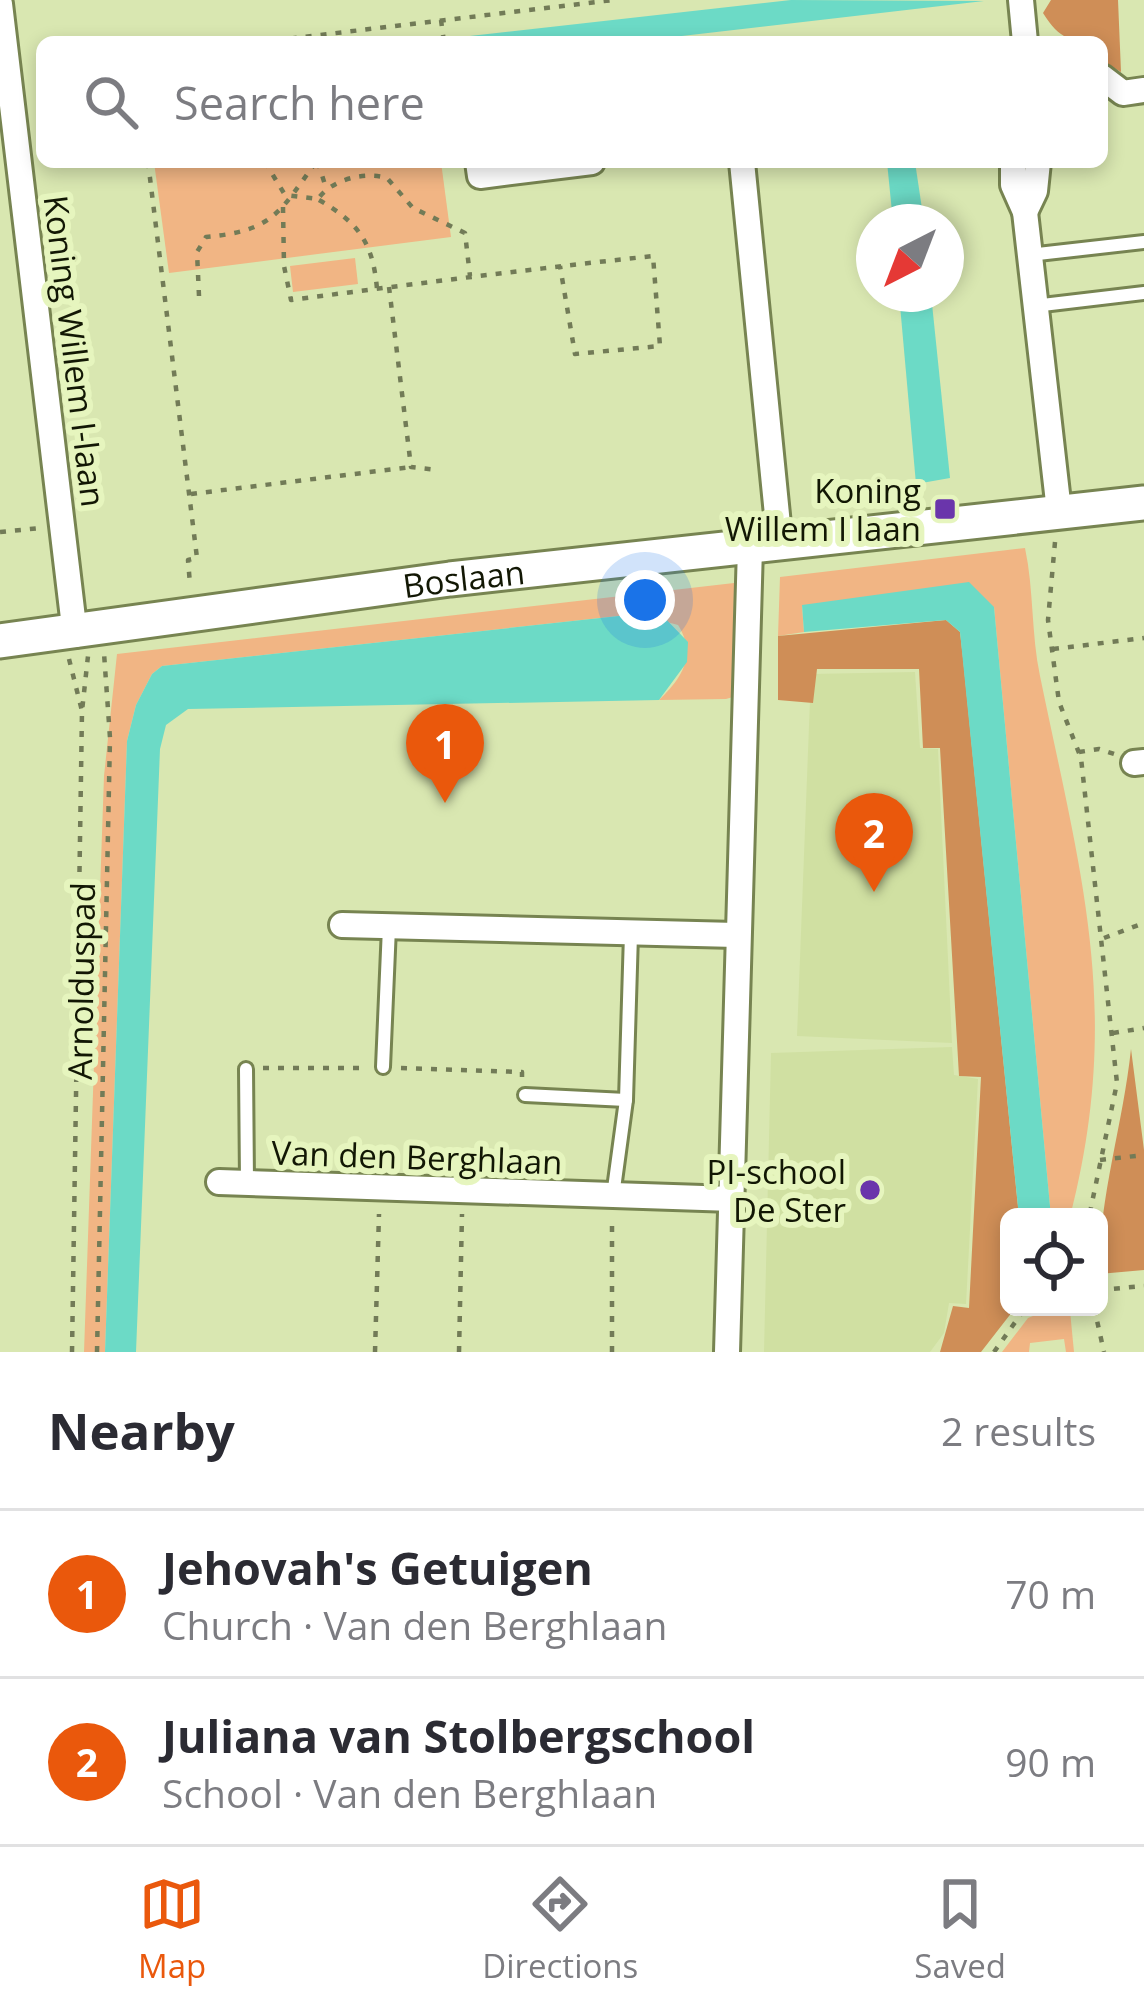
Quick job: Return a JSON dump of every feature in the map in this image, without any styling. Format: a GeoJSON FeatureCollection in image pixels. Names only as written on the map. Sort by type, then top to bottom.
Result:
{"type":"FeatureCollection","features":[{"type":"Feature","properties":{"kind":"street"},"geometry":{"type":"LineString","coordinates":[[1021,0],[1024,36]]}},
{"type":"Feature","properties":{"kind":"street","name":"Koning Willem I-laan"},"geometry":{"type":"LineString","coordinates":[[0,4],[64,525],[83,627]]}},
{"type":"Feature","properties":{"kind":"street"},"geometry":{"type":"LineString","coordinates":[[1108,82],[1123,93],[1144,90]]}},
{"type":"Feature","properties":{"kind":"street"},"geometry":{"type":"LineString","coordinates":[[479,168],[480,176],[544,168]]}},
{"type":"Feature","properties":{"kind":"street"},"geometry":{"type":"LineString","coordinates":[[728,1352],[736,934],[765,546],[742,168]]}},
{"type":"Feature","properties":{"kind":"street"},"geometry":{"type":"LineString","coordinates":[[1012,168],[1012,185],[1025,212],[1056,512]]}},
{"type":"Feature","properties":{"kind":"street"},"geometry":{"type":"LineString","coordinates":[[1025,212],[1035,191],[1037,168]]}},
{"type":"Feature","properties":{"kind":"street","name":"Boslaan"},"geometry":{"type":"LineString","coordinates":[[0,637],[83,627],[134,614],[146,620],[765,546],[824,549],[885,543],[948,525],[1144,502]]}},
{"type":"Feature","properties":{"kind":"street"},"geometry":{"type":"LineString","coordinates":[[342,925],[736,934]]}},
{"type":"Feature","properties":{"kind":"street","name":"Van den Berghlaan"},"geometry":{"type":"LineString","coordinates":[[219,1182],[733,1199]]}},
{"type":"Feature","properties":{"kind":"lane"},"geometry":{"type":"LineString","coordinates":[[1030,255],[1144,242]]}},
{"type":"Feature","properties":{"kind":"lane"},"geometry":{"type":"LineString","coordinates":[[1034,306],[1144,293]]}},
{"type":"Feature","properties":{"kind":"lane"},"geometry":{"type":"LineString","coordinates":[[383,1067],[389,926]]}},
{"type":"Feature","properties":{"kind":"lane"},"geometry":{"type":"LineString","coordinates":[[613,1198],[626,1100],[631,934]]}},
{"type":"Feature","properties":{"kind":"lane"},"geometry":{"type":"LineString","coordinates":[[246,1069],[247,1183]]}},
{"type":"Feature","properties":{"kind":"lane"},"geometry":{"type":"LineString","coordinates":[[525,1095],[626,1100]]}},
{"type":"Feature","properties":{"kind":"path"},"geometry":{"type":"LineString","coordinates":[[310,36],[613,0]]}},
{"type":"Feature","properties":{"kind":"path"},"geometry":{"type":"LineString","coordinates":[[441,20],[443,36]]}},
{"type":"Feature","properties":{"kind":"path"},"geometry":{"type":"LineString","coordinates":[[149,168],[197,558],[188,560],[188,613]]}},
{"type":"Feature","properties":{"kind":"path"},"geometry":{"type":"LineString","coordinates":[[267,168],[272,180],[291,197],[318,200],[356,225],[371,244],[377,289]]}},
{"type":"Feature","properties":{"kind":"path"},"geometry":{"type":"LineString","coordinates":[[199,296],[197,252],[206,237],[254,232],[283,207],[313,168]]}},
{"type":"Feature","properties":{"kind":"path"},"geometry":{"type":"LineString","coordinates":[[319,168],[326,188]]}},
{"type":"Feature","properties":{"kind":"path"},"geometry":{"type":"LineString","coordinates":[[318,200],[326,188],[356,176],[387,178],[413,208],[465,233],[470,276]]}},
{"type":"Feature","properties":{"kind":"path"},"geometry":{"type":"LineString","coordinates":[[283,207],[284,266],[291,300],[470,276],[560,266],[653,256],[660,346],[575,354],[560,266]]}},
{"type":"Feature","properties":{"kind":"path"},"geometry":{"type":"LineString","coordinates":[[389,287],[411,467]]}},
{"type":"Feature","properties":{"kind":"path"},"geometry":{"type":"LineString","coordinates":[[189,495],[411,467],[438,470]]}},
{"type":"Feature","properties":{"kind":"path"},"geometry":{"type":"LineString","coordinates":[[1056,512],[1057,564],[1048,620],[1059,702],[1079,752],[1117,1083],[1091,1208]]}},
{"type":"Feature","properties":{"kind":"path"},"geometry":{"type":"LineString","coordinates":[[0,532],[64,525]]}},
{"type":"Feature","properties":{"kind":"path","name":"Arnolduspad"},"geometry":{"type":"LineString","coordinates":[[82,711],[69,657],[83,627]]}},
{"type":"Feature","properties":{"kind":"path","name":"Arnolduspad"},"geometry":{"type":"LineString","coordinates":[[72,1352],[82,711],[88,655],[83,627]]}},
{"type":"Feature","properties":{"kind":"path","name":"Arnolduspad"},"geometry":{"type":"LineString","coordinates":[[83,627],[110,738],[97,1352]]}},
{"type":"Feature","properties":{"kind":"path"},"geometry":{"type":"LineString","coordinates":[[1053,649],[1144,638]]}},
{"type":"Feature","properties":{"kind":"path"},"geometry":{"type":"LineString","coordinates":[[1079,752],[1100,748],[1139,762]]}},
{"type":"Feature","properties":{"kind":"path"},"geometry":{"type":"LineString","coordinates":[[1103,938],[1144,922]]}},
{"type":"Feature","properties":{"kind":"path"},"geometry":{"type":"LineString","coordinates":[[1113,1033],[1144,1028]]}},
{"type":"Feature","properties":{"kind":"path"},"geometry":{"type":"LineString","coordinates":[[1100,1160],[1144,1155]]}},
{"type":"Feature","properties":{"kind":"path"},"geometry":{"type":"LineString","coordinates":[[375,1352],[379,1188]]}},
{"type":"Feature","properties":{"kind":"path"},"geometry":{"type":"LineString","coordinates":[[459,1352],[463,1192]]}},
{"type":"Feature","properties":{"kind":"path"},"geometry":{"type":"LineString","coordinates":[[612,1352],[613,1198]]}},
{"type":"Feature","properties":{"kind":"path"},"geometry":{"type":"LineString","coordinates":[[1108,1289],[1144,1286]]}},
{"type":"Feature","properties":{"kind":"path"},"geometry":{"type":"LineString","coordinates":[[994,1352],[1020,1316]]}},
{"type":"Feature","properties":{"kind":"path"},"geometry":{"type":"LineString","coordinates":[[1096,1316],[1104,1352]]}},
{"type":"Feature","properties":{"kind":"shaded area"},"geometry":{"type":"Polygon","coordinates":[[[1051,0],[1118,0],[1121,72],[1108,64],[1108,36],[1065,36],[1043,13],[1051,0]]]}},
{"type":"Feature","properties":{"kind":"shaded area"},"geometry":{"type":"Polygon","coordinates":[[[155,168],[442,168],[451,237],[169,273],[155,168]]]}},
{"type":"Feature","properties":{"kind":"shaded area"},"geometry":{"type":"Polygon","coordinates":[[[355,258],[358,284],[293,292],[290,266],[355,258]]]}},
{"type":"Feature","properties":{"kind":"shaded area"},"geometry":{"type":"Polygon","coordinates":[[[1025,548],[1037,660],[1081,880],[1095,1008],[1086,1143],[1072,1208],[1050,1208],[994,607],[802,606],[804,632],[778,636],[780,577],[1025,548]]]}},
{"type":"Feature","properties":{"kind":"shaded area"},"geometry":{"type":"Polygon","coordinates":[[[734,583],[733,697],[726,699],[659,700],[684,666],[684,636],[678,625],[637,614],[162,666],[152,674],[136,705],[127,741],[105,1352],[84,1352],[104,776],[117,654],[734,583]]]}},
{"type":"Feature","properties":{"kind":"shaded area"},"geometry":{"type":"Polygon","coordinates":[[[946,620],[960,632],[1018,1208],[1000,1208],[1000,1316],[1009,1316],[981,1352],[940,1352],[953,1306],[969,1308],[981,1077],[959,1076],[940,748],[923,748],[919,669],[817,669],[813,703],[778,700],[778,636],[946,620]]]}},
{"type":"Feature","properties":{"kind":"shaded area"},"geometry":{"type":"Polygon","coordinates":[[[915,672],[920,748],[938,749],[952,1043],[797,1036],[811,674],[915,672]]]}},
{"type":"Feature","properties":{"kind":"shaded area","name":"PI-school De Ster"},"geometry":{"type":"Polygon","coordinates":[[[952,1047],[954,1075],[978,1079],[966,1304],[949,1303],[944,1333],[930,1352],[764,1352],[771,1053],[952,1047]]]}},
{"type":"Feature","properties":{"kind":"shaded area"},"geometry":{"type":"Polygon","coordinates":[[[1131,1049],[1144,1150],[1144,1270],[1108,1273],[1105,1208],[1131,1049]]]}},
{"type":"Feature","properties":{"kind":"shaded area"},"geometry":{"type":"Polygon","coordinates":[[[1070,1316],[1074,1352],[1066,1352],[1064,1339],[1030,1343],[1029,1352],[1002,1352],[1028,1318],[1070,1316]]]}},
{"type":"Feature","properties":{"kind":"water"},"geometry":{"type":"Polygon","coordinates":[[[791,0],[984,1],[682,36],[470,36],[791,0]]]}},
{"type":"Feature","properties":{"kind":"water"},"geometry":{"type":"Polygon","coordinates":[[[888,168],[916,168],[921,204],[891,204],[888,168]]]}},
{"type":"Feature","properties":{"kind":"water"},"geometry":{"type":"Polygon","coordinates":[[[901,312],[933,312],[950,478],[916,484],[901,312]]]}},
{"type":"Feature","properties":{"kind":"water"},"geometry":{"type":"Polygon","coordinates":[[[969,582],[994,607],[1050,1208],[1018,1208],[960,632],[946,620],[804,632],[802,605],[969,582]]]}},
{"type":"Feature","properties":{"kind":"water"},"geometry":{"type":"Polygon","coordinates":[[[661,614],[688,642],[687,662],[659,700],[188,709],[166,725],[160,749],[136,1352],[105,1352],[127,741],[136,705],[152,674],[162,666],[661,614]]]}},
{"type":"Feature","properties":{"kind":"place","name":"Koning Willem I laan"},"geometry":{"type":"Point","coordinates":[945,509]}},
{"type":"Feature","properties":{"kind":"place","name":"Jehovah's Getuigen"},"geometry":{"type":"Point","coordinates":[445,803]}},
{"type":"Feature","properties":{"kind":"place","name":"Juliana van Stolbergschool"},"geometry":{"type":"Point","coordinates":[874,892]}},
{"type":"Feature","properties":{"kind":"place","name":"PI-school De Ster"},"geometry":{"type":"Point","coordinates":[870,1190]}}]}
